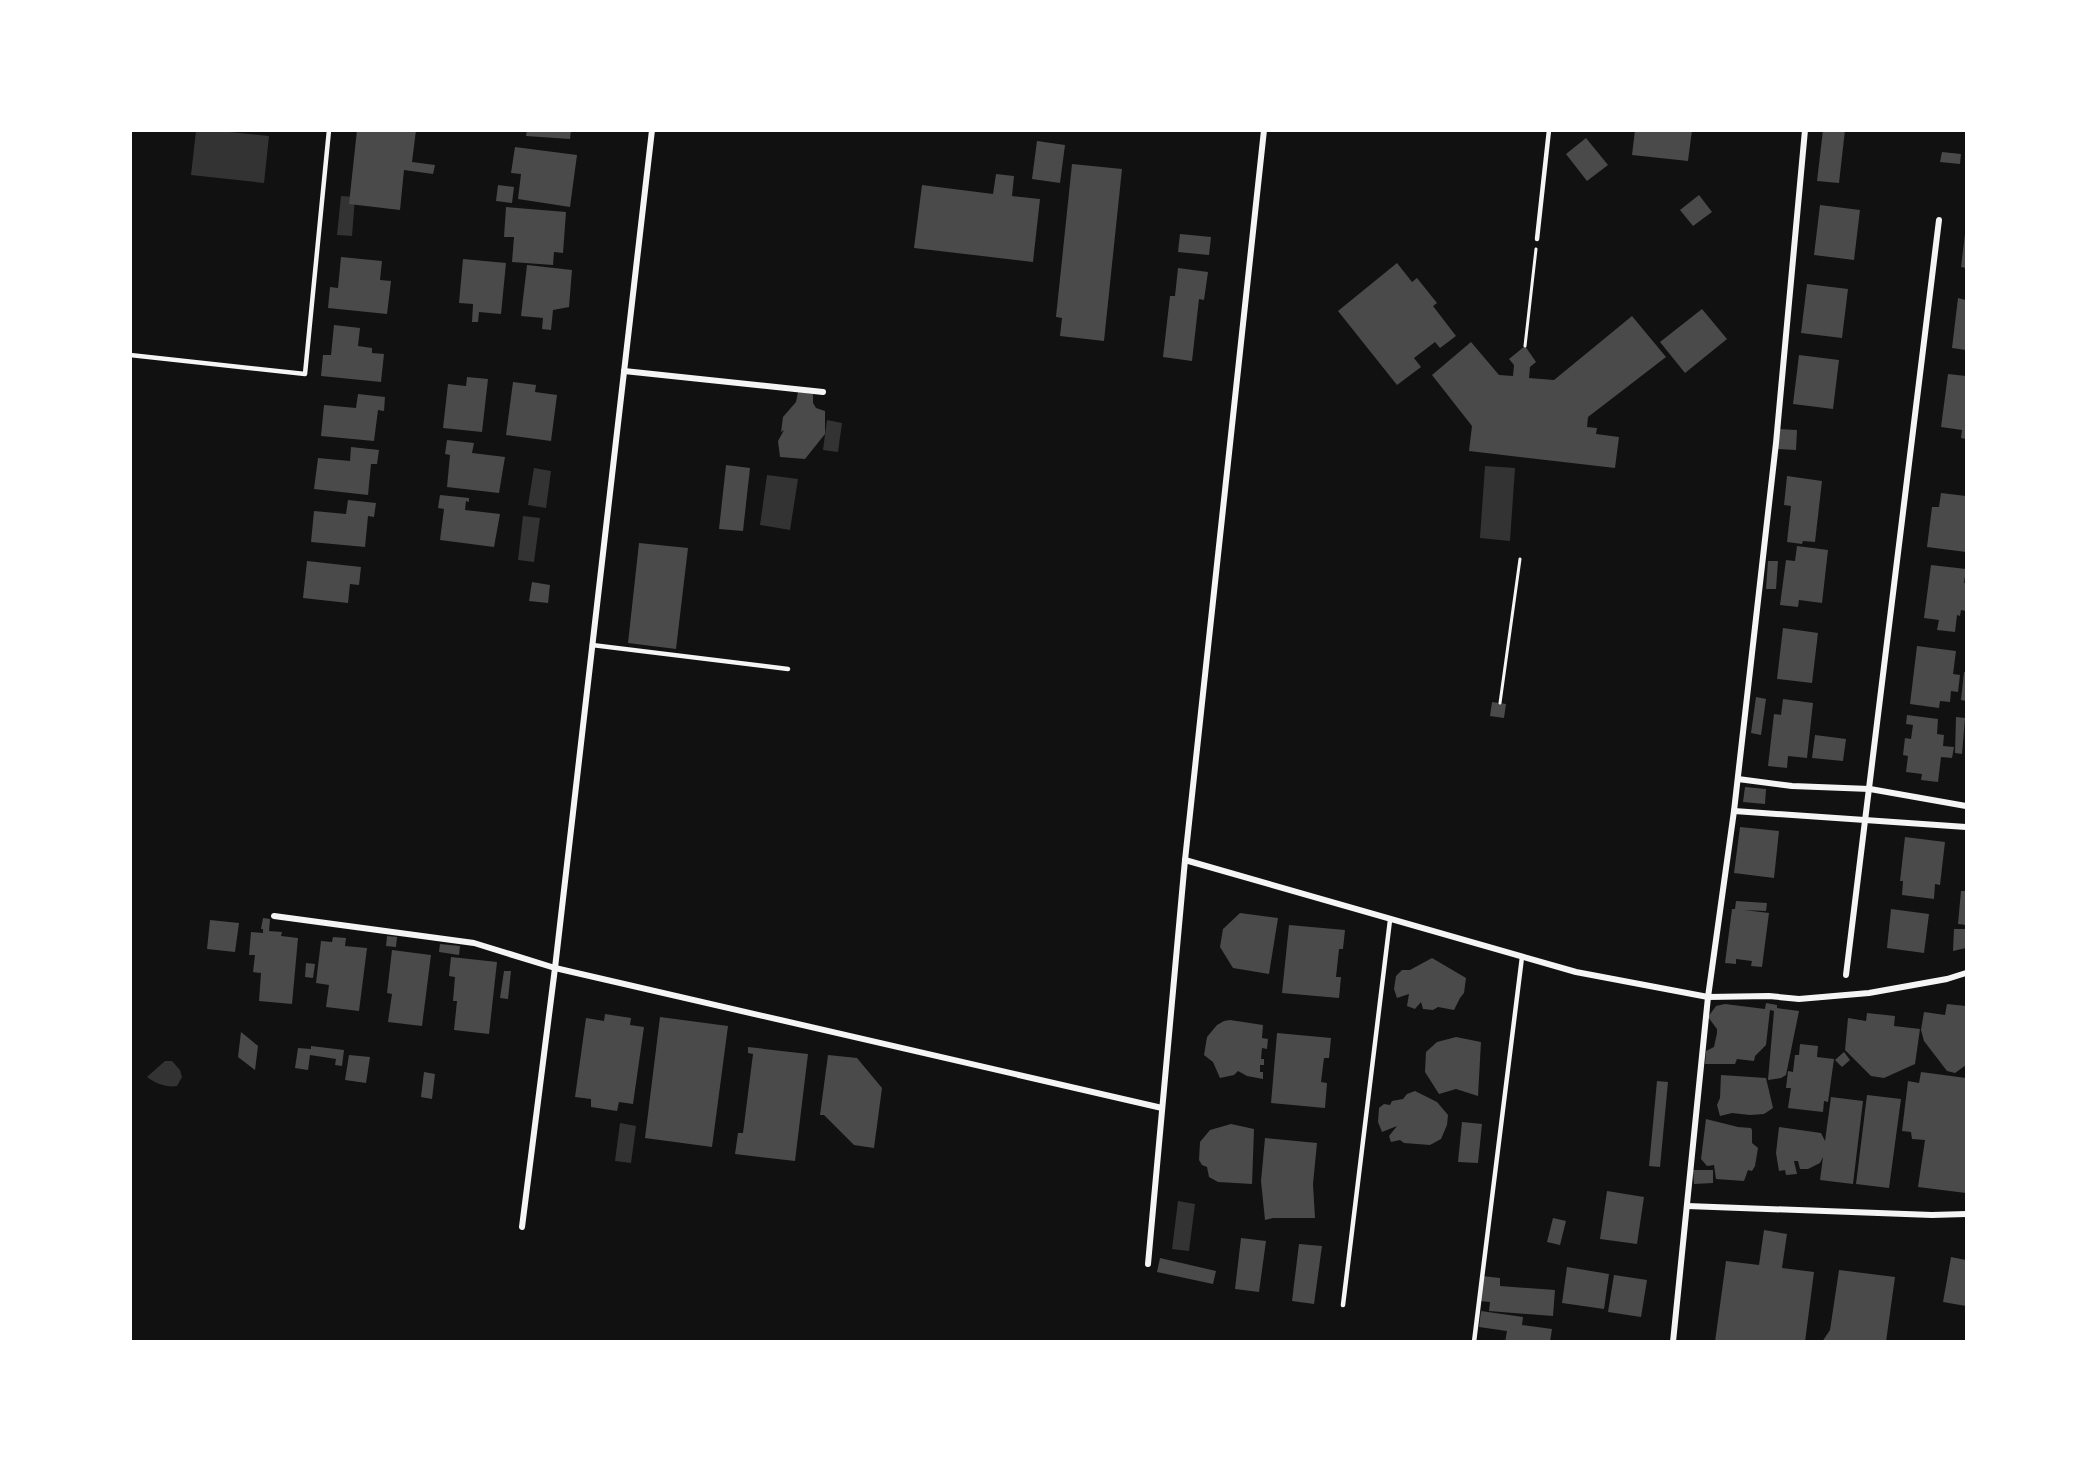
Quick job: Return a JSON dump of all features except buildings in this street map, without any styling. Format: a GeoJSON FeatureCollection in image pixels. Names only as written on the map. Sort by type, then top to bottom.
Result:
{"type":"FeatureCollection","features":[{"type":"Feature","properties":{"kind":"street"},"geometry":{"type":"LineString","coordinates":[[522,1227],[555,968],[652,130]]}},
{"type":"Feature","properties":{"kind":"street"},"geometry":{"type":"LineString","coordinates":[[1148,1264],[1185,861],[1264,130]]}},
{"type":"Feature","properties":{"kind":"street"},"geometry":{"type":"LineString","coordinates":[[1673,1341],[1708,997],[1738,779],[1776,443],[1805,130]]}},
{"type":"Feature","properties":{"kind":"street"},"geometry":{"type":"LineString","coordinates":[[1846,975],[1870,789],[1907,459],[1939,220]]}},
{"type":"Feature","properties":{"kind":"street"},"geometry":{"type":"LineString","coordinates":[[624,370],[823,392]]}},
{"type":"Feature","properties":{"kind":"street"},"geometry":{"type":"LineString","coordinates":[[1738,779],[1792,786],[1870,789],[1966,806]]}},
{"type":"Feature","properties":{"kind":"street"},"geometry":{"type":"LineString","coordinates":[[1734,811],[1966,827]]}},
{"type":"Feature","properties":{"kind":"street"},"geometry":{"type":"LineString","coordinates":[[1185,861],[1576,972],[1708,997],[1769,996],[1799,999],[1869,993],[1947,979],[1966,973]]}},
{"type":"Feature","properties":{"kind":"street"},"geometry":{"type":"LineString","coordinates":[[274,916],[474,943],[555,968],[1162,1108]]}},
{"type":"Feature","properties":{"kind":"street"},"geometry":{"type":"LineString","coordinates":[[1687,1206],[1932,1215],[1966,1214]]}},
{"type":"Feature","properties":{"kind":"lane"},"geometry":{"type":"LineString","coordinates":[[130,355],[305,374],[329,130]]}},
{"type":"Feature","properties":{"kind":"lane"},"geometry":{"type":"LineString","coordinates":[[1537,238],[1549,130]]}},
{"type":"Feature","properties":{"kind":"lane"},"geometry":{"type":"LineString","coordinates":[[592,645],[788,669]]}},
{"type":"Feature","properties":{"kind":"lane"},"geometry":{"type":"LineString","coordinates":[[1342,1305],[1390,920]]}},
{"type":"Feature","properties":{"kind":"lane"},"geometry":{"type":"LineString","coordinates":[[1474,1341],[1521,957]]}},
{"type":"Feature","properties":{"kind":"path"},"geometry":{"type":"LineString","coordinates":[[1525,346],[1537,238]]}},
{"type":"Feature","properties":{"kind":"path"},"geometry":{"type":"LineString","coordinates":[[1500,703],[1520,559]]}},
{"type":"Feature","properties":{"kind":"shaded area"},"geometry":{"type":"Polygon","coordinates":[[[196,131],[269,136],[264,183],[191,175],[196,131]]]}},
{"type":"Feature","properties":{"kind":"shaded area"},"geometry":{"type":"Polygon","coordinates":[[[341,196],[355,197],[352,236],[337,235],[341,196]]]}},
{"type":"Feature","properties":{"kind":"shaded area"},"geometry":{"type":"Polygon","coordinates":[[[827,420],[842,423],[838,452],[823,450],[827,420]]]}},
{"type":"Feature","properties":{"kind":"shaded area"},"geometry":{"type":"Polygon","coordinates":[[[1485,466],[1515,468],[1510,541],[1480,538],[1485,466]]]}},
{"type":"Feature","properties":{"kind":"shaded area"},"geometry":{"type":"Polygon","coordinates":[[[534,468],[551,471],[546,508],[528,505],[534,468]]]}},
{"type":"Feature","properties":{"kind":"shaded area"},"geometry":{"type":"Polygon","coordinates":[[[767,475],[798,479],[790,530],[760,525],[767,475]]]}},
{"type":"Feature","properties":{"kind":"shaded area"},"geometry":{"type":"Polygon","coordinates":[[[523,516],[540,518],[534,562],[518,560],[523,516]]]}},
{"type":"Feature","properties":{"kind":"shaded area"},"geometry":{"type":"Polygon","coordinates":[[[165,1061],[172,1061],[180,1070],[182,1077],[177,1086],[161,1084],[147,1077],[165,1061]]]}},
{"type":"Feature","properties":{"kind":"shaded area"},"geometry":{"type":"Polygon","coordinates":[[[620,1123],[636,1126],[631,1163],[615,1161],[620,1123]]]}},
{"type":"Feature","properties":{"kind":"shaded area"},"geometry":{"type":"Polygon","coordinates":[[[1178,1201],[1195,1204],[1189,1251],[1172,1249],[1178,1201]]]}}]}
